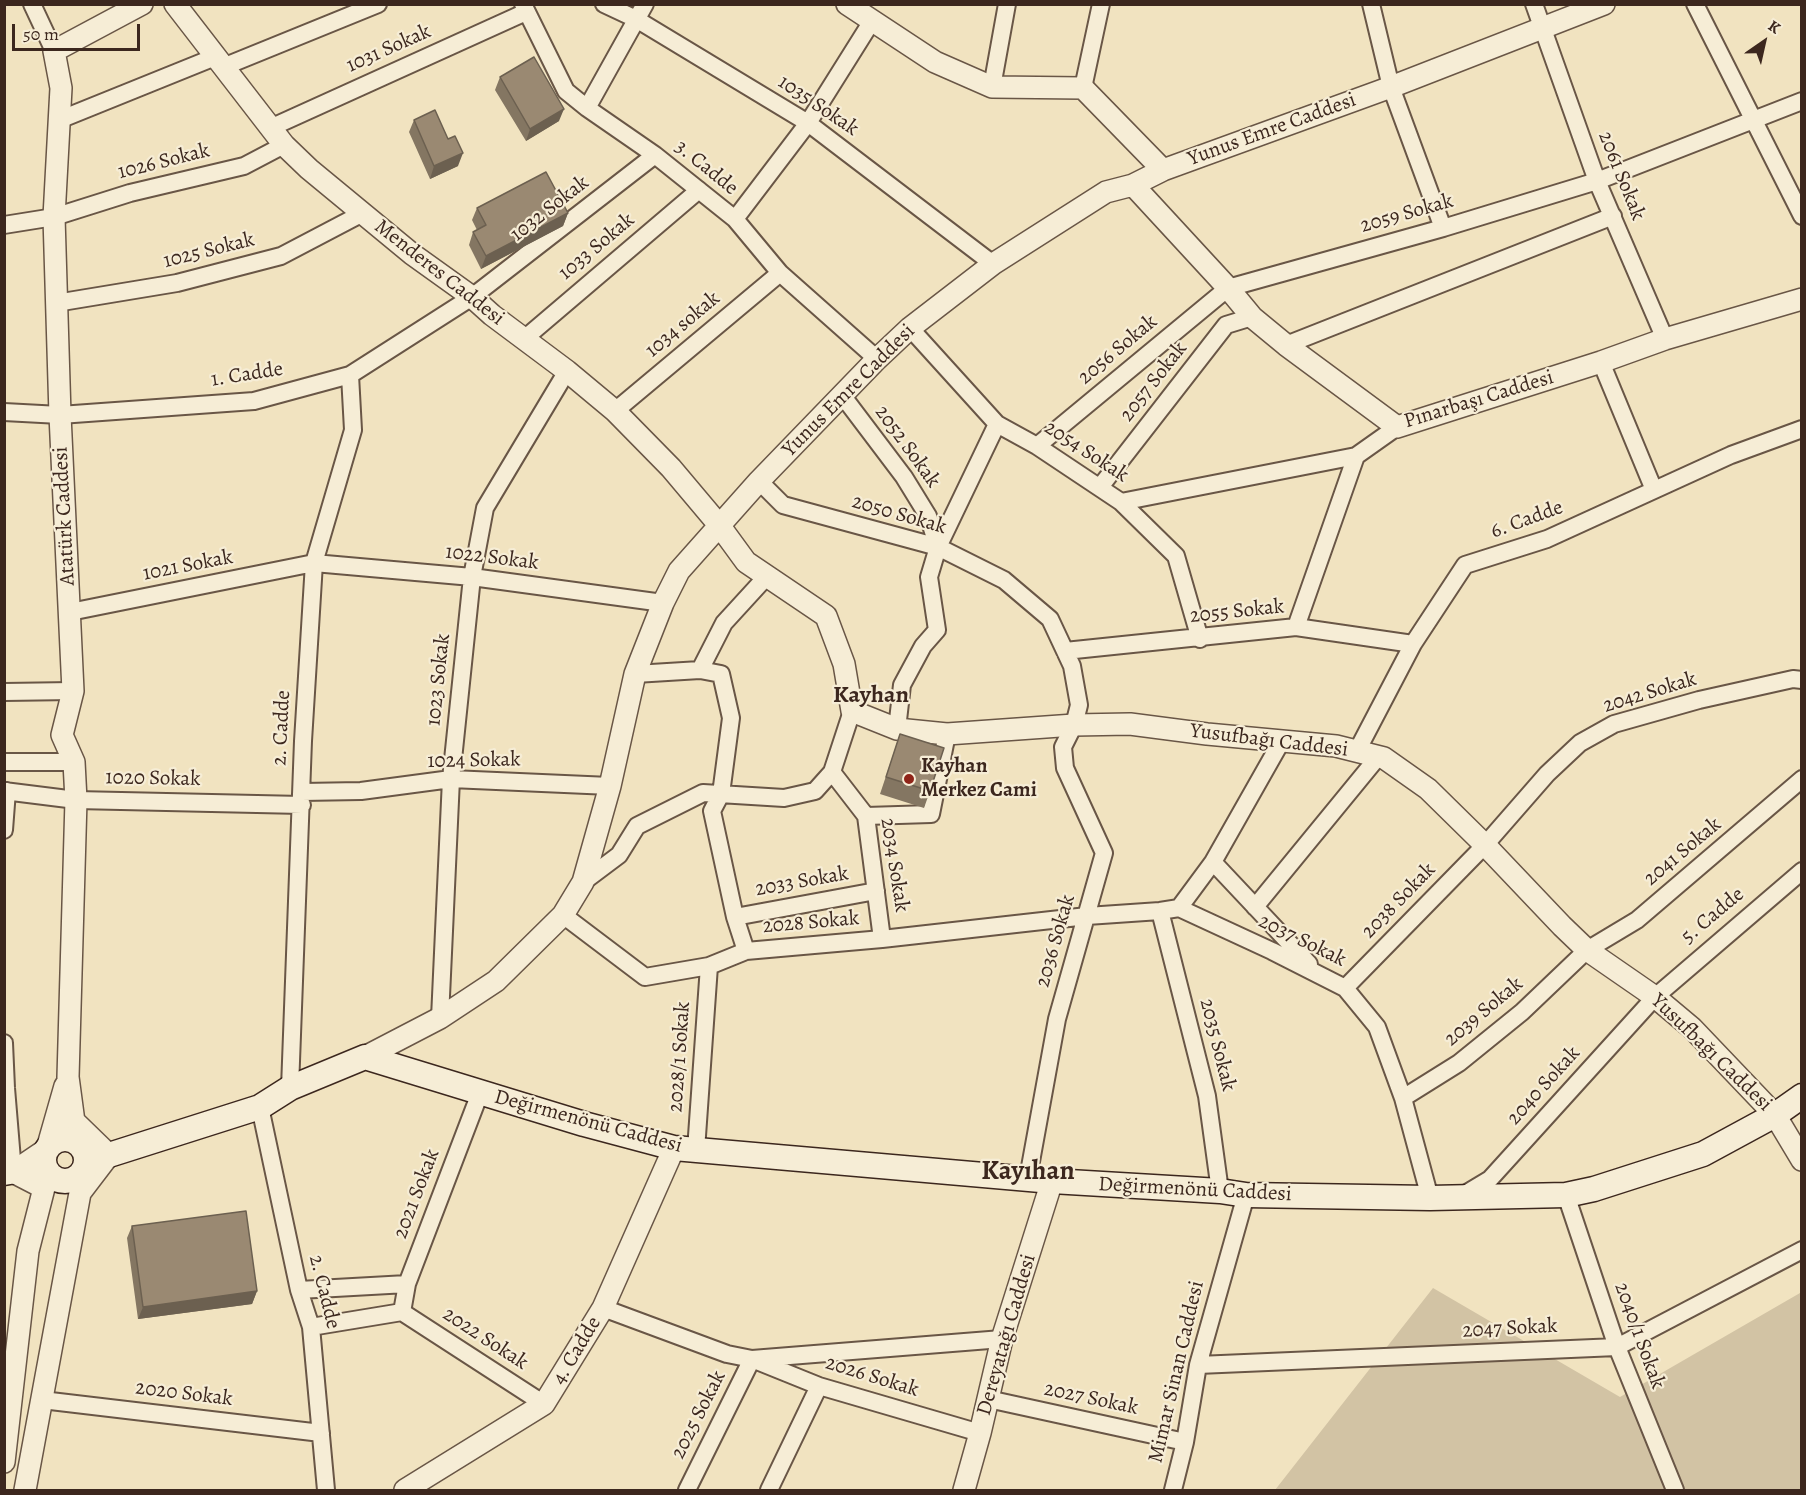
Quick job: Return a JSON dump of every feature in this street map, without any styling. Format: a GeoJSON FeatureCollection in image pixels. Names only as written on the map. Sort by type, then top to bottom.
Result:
{"type":"FeatureCollection","features":[{"type":"Feature","properties":{"kind":"main road"},"geometry":{"type":"LineString","coordinates":[[45,1168],[52,1175],[63,1180],[70,1180],[87,1165],[260,1107],[290,1088],[365,1057]]}},
{"type":"Feature","properties":{"kind":"main road","name":"Değirmenönü Caddesi"},"geometry":{"type":"LineString","coordinates":[[365,1057],[584,1124],[685,1149],[1052,1181],[1220,1191],[1246,1195],[1431,1198],[1566,1195],[1594,1189],[1702,1154],[1775,1115],[1802,1096]]}},
{"type":"Feature","properties":{"kind":"main road"},"geometry":{"type":"LineString","coordinates":[[45,1168],[51,1144],[62,1139],[69,1139],[87,1165]]}},
{"type":"Feature","properties":{"kind":"main road"},"geometry":{"type":"LineString","coordinates":[[9,1172],[45,1168]]}},
{"type":"Feature","properties":{"kind":"street"},"geometry":{"type":"LineString","coordinates":[[32,4],[54,51],[142,4]]}},
{"type":"Feature","properties":{"kind":"street","name":"Menderes Caddesi"},"geometry":{"type":"LineString","coordinates":[[175,4],[270,128],[309,169],[412,254],[472,297],[615,411],[671,468],[719,525]]}},
{"type":"Feature","properties":{"kind":"street"},"geometry":{"type":"LineString","coordinates":[[59,120],[378,4]]}},
{"type":"Feature","properties":{"kind":"street","name":"1035 Sokak"},"geometry":{"type":"LineString","coordinates":[[604,4],[640,12],[808,123],[993,264]]}},
{"type":"Feature","properties":{"kind":"street"},"geometry":{"type":"LineString","coordinates":[[847,4],[935,63],[992,87],[1083,88],[1163,170]]}},
{"type":"Feature","properties":{"kind":"street"},"geometry":{"type":"LineString","coordinates":[[992,87],[1007,4]]}},
{"type":"Feature","properties":{"kind":"street"},"geometry":{"type":"LineString","coordinates":[[1083,88],[1101,4]]}},
{"type":"Feature","properties":{"kind":"street"},"geometry":{"type":"LineString","coordinates":[[1371,4],[1391,87],[1443,228]]}},
{"type":"Feature","properties":{"kind":"street","name":"2061 Sokak"},"geometry":{"type":"LineString","coordinates":[[1534,4],[1597,181],[1665,339]]}},
{"type":"Feature","properties":{"kind":"street","name":"Yunus Emre Caddesi"},"geometry":{"type":"LineString","coordinates":[[365,1057],[440,1018],[496,981],[563,915],[583,882],[610,786],[635,674],[663,603],[679,571],[759,481],[910,328],[993,264],[1106,192],[1133,185],[1163,170],[1391,87],[1604,4]]}},
{"type":"Feature","properties":{"kind":"street"},"geometry":{"type":"LineString","coordinates":[[1695,4],[1802,216]]}},
{"type":"Feature","properties":{"kind":"street","name":"3. Cadde"},"geometry":{"type":"LineString","coordinates":[[524,8],[566,91],[655,155],[735,219],[780,273],[877,359]]}},
{"type":"Feature","properties":{"kind":"street","name":"1031 Sokak"},"geometry":{"type":"LineString","coordinates":[[270,128],[524,8]]}},
{"type":"Feature","properties":{"kind":"street"},"geometry":{"type":"LineString","coordinates":[[587,108],[640,12]]}},
{"type":"Feature","properties":{"kind":"street"},"geometry":{"type":"LineString","coordinates":[[735,219],[808,123],[872,21]]}},
{"type":"Feature","properties":{"kind":"street","name":"Atatürk Caddesi"},"geometry":{"type":"LineString","coordinates":[[54,51],[61,88],[54,217],[60,415],[73,691],[62,735],[74,762],[76,800],[68,1077]]}},
{"type":"Feature","properties":{"kind":"street","name":"2059 Sokak"},"geometry":{"type":"LineString","coordinates":[[1228,288],[1443,228],[1597,181],[1802,101]]}},
{"type":"Feature","properties":{"kind":"street","name":"1026 Sokak"},"geometry":{"type":"LineString","coordinates":[[4,225],[54,217],[129,193],[244,166],[284,145]]}},
{"type":"Feature","properties":{"kind":"street","name":"1032 Sokak"},"geometry":{"type":"LineString","coordinates":[[472,297],[655,155]]}},
{"type":"Feature","properties":{"kind":"street","name":"Pınarbaşı Caddesi"},"geometry":{"type":"LineString","coordinates":[[1133,185],[1252,317],[1397,427],[1601,362],[1665,339],[1802,299]]}},
{"type":"Feature","properties":{"kind":"street","name":"1033 Sokak"},"geometry":{"type":"LineString","coordinates":[[524,339],[699,190]]}},
{"type":"Feature","properties":{"kind":"street","name":"1025 Sokak"},"geometry":{"type":"LineString","coordinates":[[56,303],[177,283],[281,256],[363,213]]}},
{"type":"Feature","properties":{"kind":"street"},"geometry":{"type":"LineString","coordinates":[[1286,345],[1613,216]]}},
{"type":"Feature","properties":{"kind":"street","name":"1034 sokak"},"geometry":{"type":"LineString","coordinates":[[615,411],[780,273]]}},
{"type":"Feature","properties":{"kind":"street","name":"2056 Sokak"},"geometry":{"type":"LineString","coordinates":[[1037,446],[1228,288]]}},
{"type":"Feature","properties":{"kind":"street","name":"1. Cadde"},"geometry":{"type":"LineString","coordinates":[[4,412],[60,415],[254,401],[350,375],[472,297]]}},
{"type":"Feature","properties":{"kind":"street","name":"2057 Sokak"},"geometry":{"type":"LineString","coordinates":[[1100,487],[1226,325],[1252,317]]}},
{"type":"Feature","properties":{"kind":"street","name":"2054 Sokak"},"geometry":{"type":"LineString","coordinates":[[910,328],[997,424],[1037,446],[1121,502],[1176,556],[1200,639]]}},
{"type":"Feature","properties":{"kind":"street"},"geometry":{"type":"LineString","coordinates":[[1601,362],[1653,490]]}},
{"type":"Feature","properties":{"kind":"street","name":"1023 Sokak"},"geometry":{"type":"LineString","coordinates":[[440,1018],[452,779],[472,577],[485,508],[567,371]]}},
{"type":"Feature","properties":{"kind":"street","name":"2. Cadde"},"geometry":{"type":"LineString","coordinates":[[290,1088],[304,729],[314,563],[353,430],[350,375]]}},
{"type":"Feature","properties":{"kind":"street","name":"2052 Sokak"},"geometry":{"type":"LineString","coordinates":[[842,395],[904,477],[928,516],[938,547]]}},
{"type":"Feature","properties":{"kind":"street"},"geometry":{"type":"LineString","coordinates":[[897,729],[902,685],[923,646],[937,630],[928,577],[938,547],[997,424]]}},
{"type":"Feature","properties":{"kind":"street"},"geometry":{"type":"LineString","coordinates":[[1121,502],[1356,456],[1397,427]]}},
{"type":"Feature","properties":{"kind":"street","name":"6. Cadde"},"geometry":{"type":"LineString","coordinates":[[1255,907],[1367,754],[1413,645],[1465,565],[1547,539],[1731,455],[1802,429]]}},
{"type":"Feature","properties":{"kind":"street"},"geometry":{"type":"LineString","coordinates":[[1296,627],[1356,456]]}},
{"type":"Feature","properties":{"kind":"street","name":"2050 Sokak"},"geometry":{"type":"LineString","coordinates":[[759,481],[783,505],[938,547],[1004,580],[1050,619],[1072,666],[1079,705],[1074,725]]}},
{"type":"Feature","properties":{"kind":"street"},"geometry":{"type":"LineString","coordinates":[[583,882],[619,855],[637,825],[703,794],[784,798],[815,791],[832,772],[852,711],[844,664],[826,616],[746,562],[719,525]]}},
{"type":"Feature","properties":{"kind":"street","name":"1022 Sokak"},"geometry":{"type":"LineString","coordinates":[[314,563],[472,577],[663,603]]}},
{"type":"Feature","properties":{"kind":"street","name":"1021 Sokak"},"geometry":{"type":"LineString","coordinates":[[70,612],[314,563]]}},
{"type":"Feature","properties":{"kind":"street"},"geometry":{"type":"LineString","coordinates":[[700,669],[724,623],[767,576]]}},
{"type":"Feature","properties":{"kind":"street","name":"2055 Sokak"},"geometry":{"type":"LineString","coordinates":[[1065,651],[1200,639],[1296,627],[1413,645]]}},
{"type":"Feature","properties":{"kind":"street"},"geometry":{"type":"LineString","coordinates":[[635,674],[700,669],[721,674],[731,718],[721,794],[712,811],[735,917],[747,951]]}},
{"type":"Feature","properties":{"kind":"street","name":"2042 Sokak"},"geometry":{"type":"LineString","coordinates":[[1485,845],[1547,774],[1580,743],[1614,724],[1699,700],[1793,679],[1802,680]]}},
{"type":"Feature","properties":{"kind":"street"},"geometry":{"type":"LineString","coordinates":[[4,692],[73,691]]}},
{"type":"Feature","properties":{"kind":"street","name":"Yusufbağı Caddesi"},"geometry":{"type":"LineString","coordinates":[[852,711],[897,729],[947,734],[1074,725],[1130,724],[1281,742],[1336,746],[1384,758],[1428,789],[1587,950],[1655,997],[1692,1028],[1775,1115],[1802,1160]]}},
{"type":"Feature","properties":{"kind":"street","name":"2036 Sokak"},"geometry":{"type":"LineString","coordinates":[[1028,1178],[1057,1018],[1104,853],[1065,768],[1063,747],[1074,725]]}},
{"type":"Feature","properties":{"kind":"street"},"geometry":{"type":"LineString","coordinates":[[866,816],[931,814],[947,734]]}},
{"type":"Feature","properties":{"kind":"street"},"geometry":{"type":"LineString","coordinates":[[1087,916],[1179,908],[1213,862],[1281,742]]}},
{"type":"Feature","properties":{"kind":"street"},"geometry":{"type":"LineString","coordinates":[[4,762],[74,762]]}},
{"type":"Feature","properties":{"kind":"street","name":"2034 Sokak"},"geometry":{"type":"LineString","coordinates":[[832,772],[866,816],[882,939]]}},
{"type":"Feature","properties":{"kind":"street","name":"1024 Sokak"},"geometry":{"type":"LineString","coordinates":[[302,798],[452,779],[610,786]]}},
{"type":"Feature","properties":{"kind":"street","name":"2041 Sokak"},"geometry":{"type":"LineString","coordinates":[[1587,950],[1637,920],[1802,779]]}},
{"type":"Feature","properties":{"kind":"street"},"geometry":{"type":"LineString","coordinates":[[4,830],[6,791]]}},
{"type":"Feature","properties":{"kind":"street","name":"1020 Sokak"},"geometry":{"type":"LineString","coordinates":[[6,791],[76,800],[302,798]]}},
{"type":"Feature","properties":{"kind":"street","name":"2038 Sokak"},"geometry":{"type":"LineString","coordinates":[[1346,988],[1485,845]]}},
{"type":"Feature","properties":{"kind":"street"},"geometry":{"type":"LineString","coordinates":[[1213,862],[1316,972]]}},
{"type":"Feature","properties":{"kind":"street","name":"5. Cadde"},"geometry":{"type":"LineString","coordinates":[[1655,997],[1802,871]]}},
{"type":"Feature","properties":{"kind":"street","name":"2033 Sokak"},"geometry":{"type":"LineString","coordinates":[[735,917],[876,891]]}},
{"type":"Feature","properties":{"kind":"street","name":"2037 Sokak"},"geometry":{"type":"LineString","coordinates":[[1179,908],[1346,988],[1377,1027],[1402,1098],[1431,1198]]}},
{"type":"Feature","properties":{"kind":"street","name":"2035 Sokak"},"geometry":{"type":"LineString","coordinates":[[1160,911],[1207,1096],[1220,1191]]}},
{"type":"Feature","properties":{"kind":"street","name":"2028 Sokak"},"geometry":{"type":"LineString","coordinates":[[563,915],[645,977],[709,966],[747,951],[882,939],[1087,916]]}},
{"type":"Feature","properties":{"kind":"street","name":"2039 Sokak"},"geometry":{"type":"LineString","coordinates":[[1402,1098],[1459,1063],[1522,1012],[1587,950]]}},
{"type":"Feature","properties":{"kind":"street","name":"2028/1 Sokak"},"geometry":{"type":"LineString","coordinates":[[685,1149],[709,966]]}},
{"type":"Feature","properties":{"kind":"street","name":"2040 Sokak"},"geometry":{"type":"LineString","coordinates":[[1460,1197],[1490,1179],[1655,997]]}},
{"type":"Feature","properties":{"kind":"street"},"geometry":{"type":"LineString","coordinates":[[4,1043],[9,1172]]}},
{"type":"Feature","properties":{"kind":"street"},"geometry":{"type":"LineString","coordinates":[[68,1077],[76,1137],[87,1165]]}},
{"type":"Feature","properties":{"kind":"street"},"geometry":{"type":"LineString","coordinates":[[4,1462],[28,1251],[45,1168],[68,1077]]}},
{"type":"Feature","properties":{"kind":"street","name":"2021 Sokak"},"geometry":{"type":"LineString","coordinates":[[402,1312],[407,1284],[480,1093]]}},
{"type":"Feature","properties":{"kind":"street","name":"2. Cadde"},"geometry":{"type":"LineString","coordinates":[[260,1107],[299,1290],[311,1327],[326,1491]]}},
{"type":"Feature","properties":{"kind":"street"},"geometry":{"type":"LineString","coordinates":[[25,1491],[87,1165],[74,1121]]}},
{"type":"Feature","properties":{"kind":"street","name":"4. Cadde"},"geometry":{"type":"LineString","coordinates":[[405,1491],[544,1404],[603,1308],[685,1149]]}},
{"type":"Feature","properties":{"kind":"street","name":"Dereyatağı Caddesi"},"geometry":{"type":"LineString","coordinates":[[964,1491],[1002,1340],[1052,1181]]}},
{"type":"Feature","properties":{"kind":"street","name":"Mimar Sinan Caddesi"},"geometry":{"type":"LineString","coordinates":[[1173,1491],[1185,1442],[1198,1365],[1246,1195]]}},
{"type":"Feature","properties":{"kind":"street","name":"2040/1 Sokak"},"geometry":{"type":"LineString","coordinates":[[1566,1195],[1617,1347],[1675,1491]]}},
{"type":"Feature","properties":{"kind":"street","name":"2047 Sokak"},"geometry":{"type":"LineString","coordinates":[[1198,1365],[1617,1347],[1802,1250]]}},
{"type":"Feature","properties":{"kind":"street"},"geometry":{"type":"LineString","coordinates":[[299,1290],[407,1284]]}},
{"type":"Feature","properties":{"kind":"street"},"geometry":{"type":"LineString","coordinates":[[603,1308],[727,1354],[752,1359],[1002,1340]]}},
{"type":"Feature","properties":{"kind":"street"},"geometry":{"type":"LineString","coordinates":[[311,1327],[402,1312]]}},
{"type":"Feature","properties":{"kind":"street","name":"2022 Sokak"},"geometry":{"type":"LineString","coordinates":[[402,1312],[544,1404]]}},
{"type":"Feature","properties":{"kind":"street","name":"2026 Sokak"},"geometry":{"type":"LineString","coordinates":[[752,1359],[819,1386],[980,1433]]}},
{"type":"Feature","properties":{"kind":"street","name":"2025 Sokak"},"geometry":{"type":"LineString","coordinates":[[687,1491],[752,1359]]}},
{"type":"Feature","properties":{"kind":"street"},"geometry":{"type":"LineString","coordinates":[[769,1491],[819,1386]]}},
{"type":"Feature","properties":{"kind":"street","name":"2027 Sokak"},"geometry":{"type":"LineString","coordinates":[[988,1399],[1185,1442]]}},
{"type":"Feature","properties":{"kind":"street","name":"2020 Sokak"},"geometry":{"type":"LineString","coordinates":[[42,1400],[321,1433]]}},
{"type":"Feature","properties":{"kind":"shaded area"},"geometry":{"type":"Polygon","coordinates":[[[1433,1288],[1620,1397],[1800,1293],[1801,1490],[1275,1490],[1433,1288]]]}},
{"type":"Feature","properties":{"kind":"building"},"geometry":{"type":"Polygon","coordinates":[[[534,57],[564,109],[530,129],[500,77],[534,57]]]}},
{"type":"Feature","properties":{"kind":"building"},"geometry":{"type":"Polygon","coordinates":[[[435,110],[448,139],[455,136],[463,153],[434,166],[414,120],[435,110]]]}},
{"type":"Feature","properties":{"kind":"building"},"geometry":{"type":"Polygon","coordinates":[[[546,172],[568,213],[486,256],[473,232],[486,225],[477,208],[546,172]]]}},
{"type":"Feature","properties":{"kind":"building"},"geometry":{"type":"Polygon","coordinates":[[[900,734],[944,748],[930,791],[886,777],[900,734]]]}},
{"type":"Feature","properties":{"kind":"building"},"geometry":{"type":"Polygon","coordinates":[[[246,1211],[257,1291],[143,1307],[132,1226],[246,1211]]]}},
{"type":"Feature","properties":{"kind":"place","name":"Kayhan Merkez Cami"},"geometry":{"type":"Point","coordinates":[909,779]}},
{"type":"Feature","properties":{"kind":"district","name":"Kayhan"},"geometry":{"type":"Point","coordinates":[871,696]}},
{"type":"Feature","properties":{"kind":"district","name":"Kayıhan"},"geometry":{"type":"Point","coordinates":[1028,1172]}}]}
